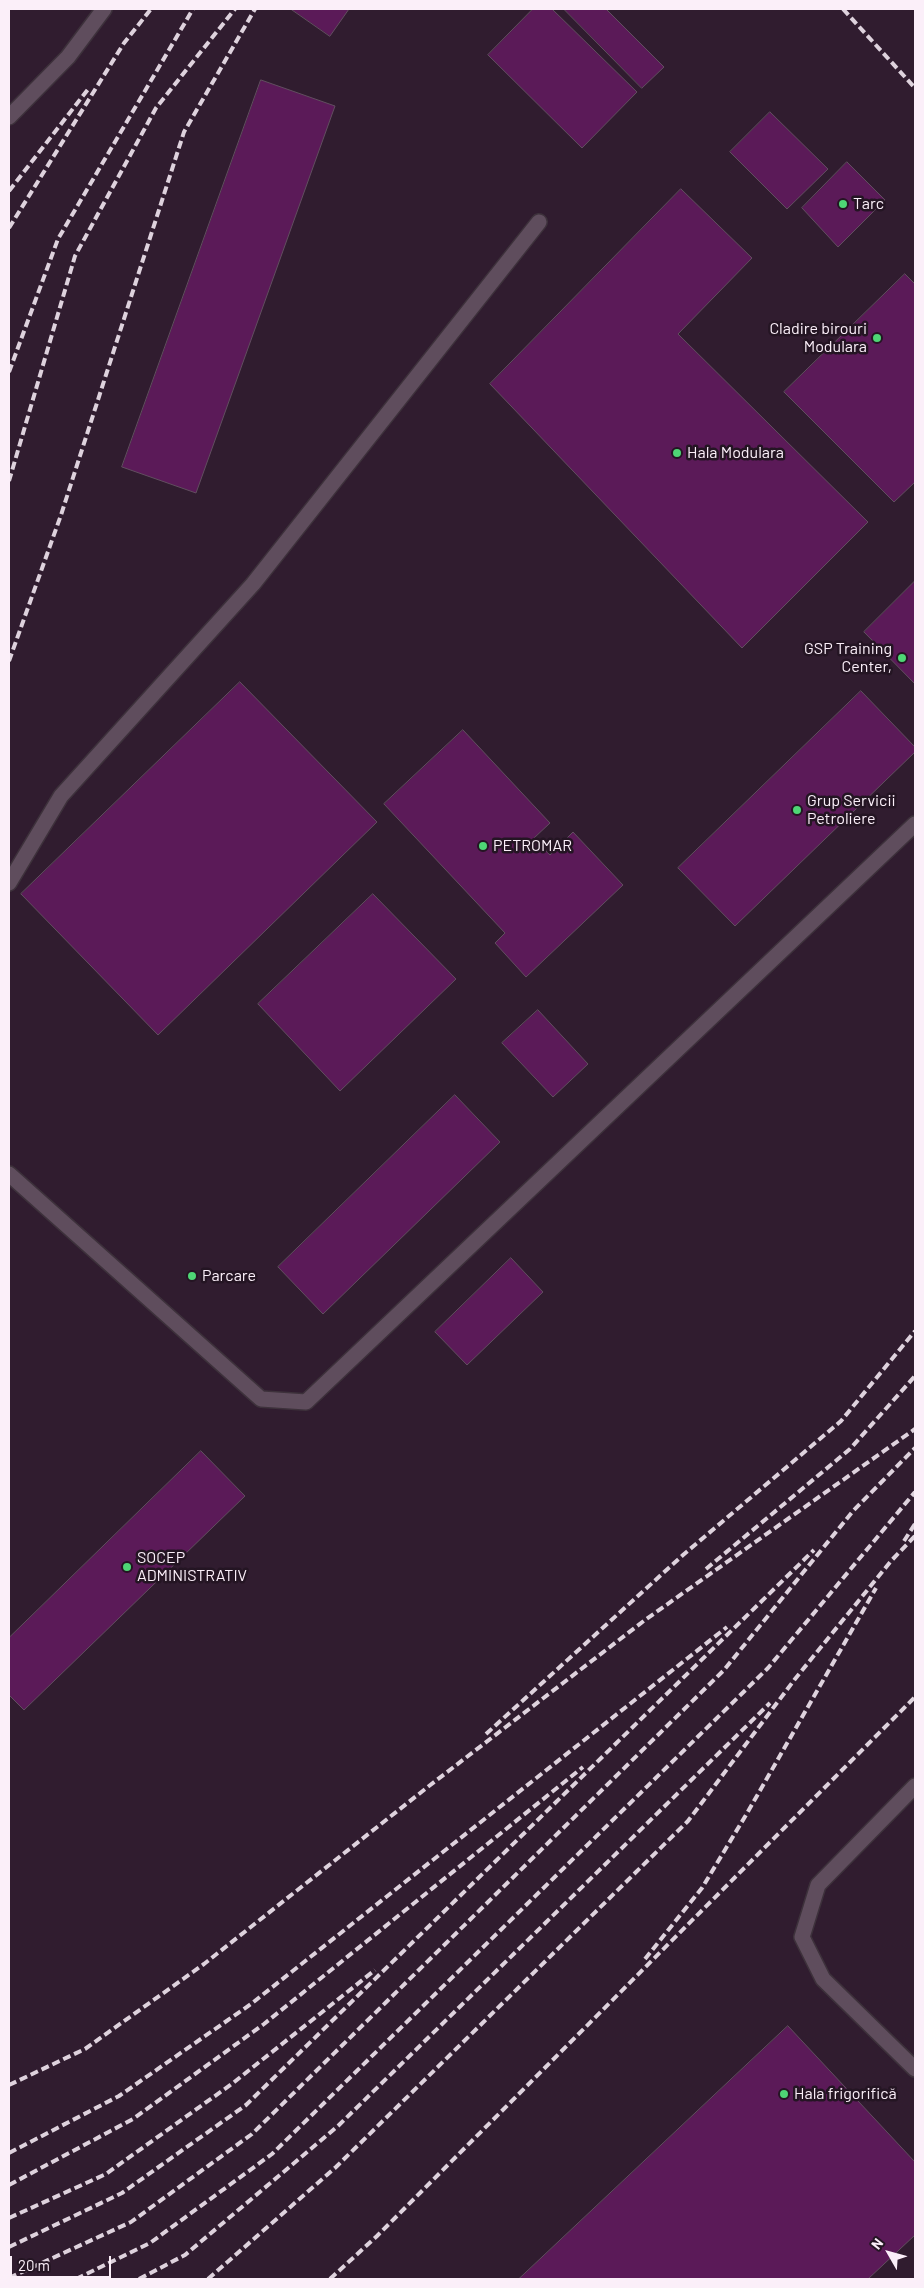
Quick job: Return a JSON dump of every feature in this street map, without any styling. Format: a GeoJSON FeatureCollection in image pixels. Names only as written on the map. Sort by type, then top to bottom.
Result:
{"type":"FeatureCollection","features":[{"type":"Feature","properties":{"kind":"street"},"geometry":{"type":"LineString","coordinates":[[9,117],[68,57],[104,9]]}},
{"type":"Feature","properties":{"kind":"street"},"geometry":{"type":"LineString","coordinates":[[9,883],[60,796],[253,584],[539,222]]}},
{"type":"Feature","properties":{"kind":"street"},"geometry":{"type":"LineString","coordinates":[[9,1174],[261,1399],[306,1402],[915,824]]}},
{"type":"Feature","properties":{"kind":"street"},"geometry":{"type":"LineString","coordinates":[[915,1786],[818,1885],[802,1937],[823,1979],[915,2069]]}},
{"type":"Feature","properties":{"kind":"shaded area"},"geometry":{"type":"Polygon","coordinates":[[[9,9],[915,9],[915,2279],[9,2279],[9,9]]]}},
{"type":"Feature","properties":{"kind":"building"},"geometry":{"type":"Polygon","coordinates":[[[291,9],[349,9],[330,36],[291,9]]]}},
{"type":"Feature","properties":{"kind":"building"},"geometry":{"type":"Polygon","coordinates":[[[533,9],[552,9],[637,92],[582,148],[488,55],[533,9]]]}},
{"type":"Feature","properties":{"kind":"building"},"geometry":{"type":"Polygon","coordinates":[[[564,9],[606,9],[664,67],[642,88],[564,9]]]}},
{"type":"Feature","properties":{"kind":"building"},"geometry":{"type":"Polygon","coordinates":[[[261,80],[335,106],[196,493],[122,467],[261,80]]]}},
{"type":"Feature","properties":{"kind":"building"},"geometry":{"type":"Polygon","coordinates":[[[770,112],[828,169],[787,209],[730,152],[770,112]]]}},
{"type":"Feature","properties":{"kind":"building","name":"Tarc"},"geometry":{"type":"Polygon","coordinates":[[[847,162],[885,200],[838,247],[802,208],[847,162]]]}},
{"type":"Feature","properties":{"kind":"building","name":"Hala Modulara"},"geometry":{"type":"Polygon","coordinates":[[[681,189],[752,258],[678,334],[868,522],[742,648],[490,384],[681,189]]]}},
{"type":"Feature","properties":{"kind":"building","name":"Cladire birouri Modulara"},"geometry":{"type":"Polygon","coordinates":[[[905,274],[915,284],[915,482],[894,502],[784,392],[905,274]]]}},
{"type":"Feature","properties":{"kind":"building","name":"GSP Training Center,"},"geometry":{"type":"Polygon","coordinates":[[[915,581],[915,684],[864,632],[915,581]]]}},
{"type":"Feature","properties":{"kind":"building"},"geometry":{"type":"Polygon","coordinates":[[[240,682],[377,822],[158,1035],[21,894],[240,682]]]}},
{"type":"Feature","properties":{"kind":"building","name":"Grup Servicii Petroliere"},"geometry":{"type":"Polygon","coordinates":[[[861,691],[915,747],[915,752],[735,926],[678,868],[861,691]]]}},
{"type":"Feature","properties":{"kind":"building","name":"PETROMAR"},"geometry":{"type":"Polygon","coordinates":[[[463,730],[550,823],[534,838],[550,855],[573,832],[623,885],[526,977],[495,943],[505,933],[384,804],[463,730]]]}},
{"type":"Feature","properties":{"kind":"building"},"geometry":{"type":"Polygon","coordinates":[[[373,894],[456,979],[340,1091],[258,1004],[373,894]]]}},
{"type":"Feature","properties":{"kind":"building"},"geometry":{"type":"Polygon","coordinates":[[[538,1010],[588,1064],[553,1097],[502,1043],[538,1010]]]}},
{"type":"Feature","properties":{"kind":"building"},"geometry":{"type":"Polygon","coordinates":[[[455,1095],[500,1142],[323,1314],[278,1267],[455,1095]]]}},
{"type":"Feature","properties":{"kind":"building"},"geometry":{"type":"Polygon","coordinates":[[[511,1258],[543,1292],[467,1365],[435,1332],[511,1258]]]}},
{"type":"Feature","properties":{"kind":"building","name":"SOCEP ADMINISTRATIV"},"geometry":{"type":"Polygon","coordinates":[[[201,1451],[245,1496],[24,1710],[9,1695],[9,1638],[201,1451]]]}},
{"type":"Feature","properties":{"kind":"building","name":"Hala frigorifică"},"geometry":{"type":"Polygon","coordinates":[[[788,2026],[915,2162],[915,2235],[868,2279],[519,2279],[788,2026]]]}},
{"type":"Feature","properties":{"kind":"railway"},"geometry":{"type":"LineString","coordinates":[[9,228],[124,43],[151,9]]}},
{"type":"Feature","properties":{"kind":"railway"},"geometry":{"type":"LineString","coordinates":[[9,372],[58,239],[193,9]]}},
{"type":"Feature","properties":{"kind":"railway"},"geometry":{"type":"LineString","coordinates":[[9,481],[75,256],[156,108],[235,9]]}},
{"type":"Feature","properties":{"kind":"railway"},"geometry":{"type":"LineString","coordinates":[[9,661],[61,515],[184,132],[255,9]]}},
{"type":"Feature","properties":{"kind":"railway"},"geometry":{"type":"LineString","coordinates":[[843,9],[915,88]]}},
{"type":"Feature","properties":{"kind":"railway"},"geometry":{"type":"LineString","coordinates":[[9,191],[89,88]]}},
{"type":"Feature","properties":{"kind":"railway"},"geometry":{"type":"LineString","coordinates":[[486,1734],[683,1555],[841,1421],[915,1331]]}},
{"type":"Feature","properties":{"kind":"railway"},"geometry":{"type":"LineString","coordinates":[[706,1569],[850,1449],[915,1376]]}},
{"type":"Feature","properties":{"kind":"railway"},"geometry":{"type":"LineString","coordinates":[[9,2085],[85,2049],[204,1964],[429,1786],[645,1620],[915,1429]]}},
{"type":"Feature","properties":{"kind":"railway"},"geometry":{"type":"LineString","coordinates":[[9,2278],[131,2222],[252,2134],[724,1670],[853,1511],[915,1448]]}},
{"type":"Feature","properties":{"kind":"railway"},"geometry":{"type":"LineString","coordinates":[[76,2279],[150,2243],[272,2154],[768,1668],[915,1492]]}},
{"type":"Feature","properties":{"kind":"railway"},"geometry":{"type":"LineString","coordinates":[[904,1541],[915,1524]]}},
{"type":"Feature","properties":{"kind":"railway"},"geometry":{"type":"LineString","coordinates":[[208,2279],[336,2167],[688,1821],[795,1679],[891,1561],[915,1536]]}},
{"type":"Feature","properties":{"kind":"railway"},"geometry":{"type":"LineString","coordinates":[[9,2247],[122,2193],[246,2105],[814,1550]]}},
{"type":"Feature","properties":{"kind":"railway"},"geometry":{"type":"LineString","coordinates":[[645,1959],[702,1888],[876,1588]]}},
{"type":"Feature","properties":{"kind":"railway"},"geometry":{"type":"LineString","coordinates":[[9,2153],[119,2096],[251,2004],[727,1627]]}},
{"type":"Feature","properties":{"kind":"railway"},"geometry":{"type":"LineString","coordinates":[[330,2279],[377,2236],[915,1697]]}},
{"type":"Feature","properties":{"kind":"railway"},"geometry":{"type":"LineString","coordinates":[[139,2279],[185,2255],[338,2126],[770,1703]]}},
{"type":"Feature","properties":{"kind":"railway"},"geometry":{"type":"LineString","coordinates":[[9,2185],[133,2119],[264,2024],[583,1767]]}},
{"type":"Feature","properties":{"kind":"railway"},"geometry":{"type":"LineString","coordinates":[[9,2218],[106,2174],[233,2083],[375,1970]]}},
{"type":"Feature","properties":{"kind":"place","name":"Tarc"},"geometry":{"type":"Point","coordinates":[843,204]}},
{"type":"Feature","properties":{"kind":"place","name":"Cladire birouri Modulara"},"geometry":{"type":"Point","coordinates":[877,338]}},
{"type":"Feature","properties":{"kind":"place","name":"Hala Modulara"},"geometry":{"type":"Point","coordinates":[677,453]}},
{"type":"Feature","properties":{"kind":"place","name":"GSP Training Center,"},"geometry":{"type":"Point","coordinates":[902,658]}},
{"type":"Feature","properties":{"kind":"place","name":"Grup Servicii Petroliere"},"geometry":{"type":"Point","coordinates":[797,810]}},
{"type":"Feature","properties":{"kind":"place","name":"PETROMAR"},"geometry":{"type":"Point","coordinates":[483,846]}},
{"type":"Feature","properties":{"kind":"place","name":"Parcare"},"geometry":{"type":"Point","coordinates":[192,1276]}},
{"type":"Feature","properties":{"kind":"place","name":"SOCEP ADMINISTRATIV"},"geometry":{"type":"Point","coordinates":[127,1567]}},
{"type":"Feature","properties":{"kind":"place","name":"Hala frigorifică"},"geometry":{"type":"Point","coordinates":[784,2094]}}]}
